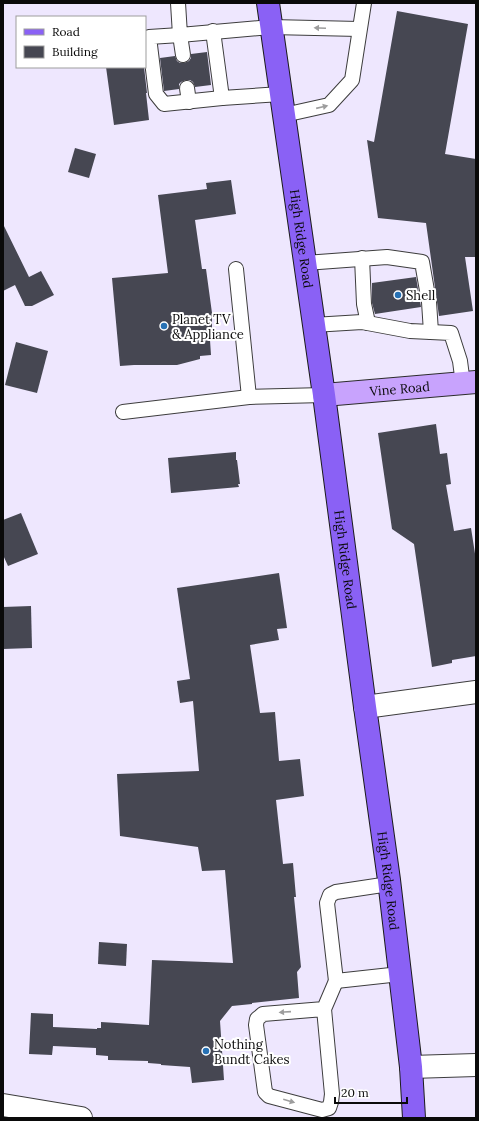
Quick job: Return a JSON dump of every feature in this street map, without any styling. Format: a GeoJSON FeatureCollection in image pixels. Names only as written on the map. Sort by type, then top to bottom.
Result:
{"type":"FeatureCollection","features":[{"type":"Feature","properties":{"kind":"main road","name":"High Ridge Road"},"geometry":{"type":"LineString","coordinates":[[268,3],[324,395],[389,884],[411,1067],[414,1118]]}},
{"type":"Feature","properties":{"kind":"street","name":"Vine Road"},"geometry":{"type":"LineString","coordinates":[[324,395],[469,383]]}},
{"type":"Feature","properties":{"kind":"street"},"geometry":{"type":"LineString","coordinates":[[365,707],[476,692]]}},
{"type":"Feature","properties":{"kind":"street"},"geometry":{"type":"LineString","coordinates":[[411,1067],[476,1065]]}},
{"type":"Feature","properties":{"kind":"street"},"geometry":{"type":"LineString","coordinates":[[3,1105],[81,1118]]}},
{"type":"Feature","properties":{"kind":"lane"},"geometry":{"type":"LineString","coordinates":[[178,3],[183,55]]}},
{"type":"Feature","properties":{"kind":"lane"},"geometry":{"type":"LineString","coordinates":[[284,115],[329,106],[352,80],[364,3]]}},
{"type":"Feature","properties":{"kind":"lane"},"geometry":{"type":"LineString","coordinates":[[281,94],[164,104],[156,94],[149,37],[271,26],[359,29]]}},
{"type":"Feature","properties":{"kind":"lane"},"geometry":{"type":"LineString","coordinates":[[213,31],[222,98]]}},
{"type":"Feature","properties":{"kind":"lane"},"geometry":{"type":"LineString","coordinates":[[187,88],[189,102]]}},
{"type":"Feature","properties":{"kind":"lane"},"geometry":{"type":"LineString","coordinates":[[305,263],[387,257],[422,262],[429,302],[431,332]]}},
{"type":"Feature","properties":{"kind":"lane"},"geometry":{"type":"LineString","coordinates":[[362,258],[364,304],[368,323]]}},
{"type":"Feature","properties":{"kind":"lane"},"geometry":{"type":"LineString","coordinates":[[236,269],[249,397]]}},
{"type":"Feature","properties":{"kind":"lane"},"geometry":{"type":"LineString","coordinates":[[314,325],[362,322],[410,331],[451,333],[469,383]]}},
{"type":"Feature","properties":{"kind":"lane"},"geometry":{"type":"LineString","coordinates":[[123,412],[249,397],[324,395]]}},
{"type":"Feature","properties":{"kind":"lane"},"geometry":{"type":"LineString","coordinates":[[324,1009],[262,1014],[257,1019],[256,1025],[265,1092],[270,1096],[322,1110],[328,1114],[332,1094],[324,1009],[336,981],[327,903],[330,895],[336,892],[389,884]]}},
{"type":"Feature","properties":{"kind":"lane"},"geometry":{"type":"LineString","coordinates":[[336,981],[400,974]]}},
{"type":"Feature","properties":{"kind":"building"},"geometry":{"type":"Polygon","coordinates":[[[397,11],[468,24],[445,154],[476,159],[476,257],[465,257],[473,311],[439,316],[426,223],[378,218],[367,140],[374,142],[397,11]]]}},
{"type":"Feature","properties":{"kind":"building"},"geometry":{"type":"Polygon","coordinates":[[[207,52],[211,85],[195,87],[193,82],[186,80],[179,84],[179,89],[164,91],[160,58],[175,56],[177,61],[184,63],[189,61],[191,54],[207,52]]]}},
{"type":"Feature","properties":{"kind":"building"},"geometry":{"type":"Polygon","coordinates":[[[106,68],[144,68],[149,120],[114,125],[106,68]]]}},
{"type":"Feature","properties":{"kind":"building"},"geometry":{"type":"Polygon","coordinates":[[[75,148],[96,154],[89,178],[68,172],[75,148]]]}},
{"type":"Feature","properties":{"kind":"building","name":"Planet TV & Appliance"},"geometry":{"type":"Polygon","coordinates":[[[231,180],[236,214],[195,220],[202,269],[206,269],[212,313],[212,340],[210,340],[211,355],[200,356],[200,359],[177,365],[120,366],[112,278],[168,273],[158,195],[207,189],[206,183],[231,180]]]}},
{"type":"Feature","properties":{"kind":"building"},"geometry":{"type":"Polygon","coordinates":[[[3,224],[29,277],[41,271],[54,295],[32,306],[25,306],[15,285],[3,291],[3,224]]]}},
{"type":"Feature","properties":{"kind":"building","name":"Shell"},"geometry":{"type":"Polygon","coordinates":[[[416,277],[421,307],[375,314],[372,303],[372,283],[416,277]]]}},
{"type":"Feature","properties":{"kind":"building"},"geometry":{"type":"Polygon","coordinates":[[[16,342],[48,351],[37,393],[5,385],[16,342]]]}},
{"type":"Feature","properties":{"kind":"building"},"geometry":{"type":"Polygon","coordinates":[[[436,424],[440,454],[447,453],[451,484],[446,485],[454,531],[471,528],[476,560],[476,656],[452,660],[452,663],[432,667],[414,544],[392,529],[378,433],[436,424]]]}},
{"type":"Feature","properties":{"kind":"building"},"geometry":{"type":"Polygon","coordinates":[[[236,452],[240,484],[238,484],[239,487],[171,493],[168,458],[236,452]]]}},
{"type":"Feature","properties":{"kind":"building"},"geometry":{"type":"Polygon","coordinates":[[[21,513],[38,554],[8,566],[3,555],[3,520],[21,513]]]}},
{"type":"Feature","properties":{"kind":"building"},"geometry":{"type":"Polygon","coordinates":[[[279,573],[287,628],[277,629],[279,640],[250,645],[260,713],[275,712],[279,761],[300,759],[304,796],[276,800],[283,864],[293,863],[296,897],[294,897],[301,967],[297,972],[299,998],[232,1006],[220,1021],[224,1080],[192,1083],[190,1067],[161,1065],[148,1063],[148,1061],[108,1060],[108,1056],[96,1055],[96,1048],[53,1046],[52,1055],[29,1054],[31,1013],[53,1014],[53,1027],[97,1029],[101,1028],[101,1022],[149,1025],[152,960],[233,963],[225,870],[202,871],[198,847],[120,836],[117,774],[199,771],[193,701],[180,703],[177,681],[190,679],[177,588],[279,573]]]}},
{"type":"Feature","properties":{"kind":"building"},"geometry":{"type":"Polygon","coordinates":[[[31,606],[32,648],[3,649],[3,607],[31,606]]]}},
{"type":"Feature","properties":{"kind":"building"},"geometry":{"type":"Polygon","coordinates":[[[99,942],[127,944],[126,966],[98,964],[99,942]]]}},
{"type":"Feature","properties":{"kind":"place","name":"Shell"},"geometry":{"type":"Point","coordinates":[398,295]}},
{"type":"Feature","properties":{"kind":"place","name":"Planet TV & Appliance"},"geometry":{"type":"Point","coordinates":[164,326]}},
{"type":"Feature","properties":{"kind":"place","name":"Nothing Bundt Cakes"},"geometry":{"type":"Point","coordinates":[206,1051]}}]}
